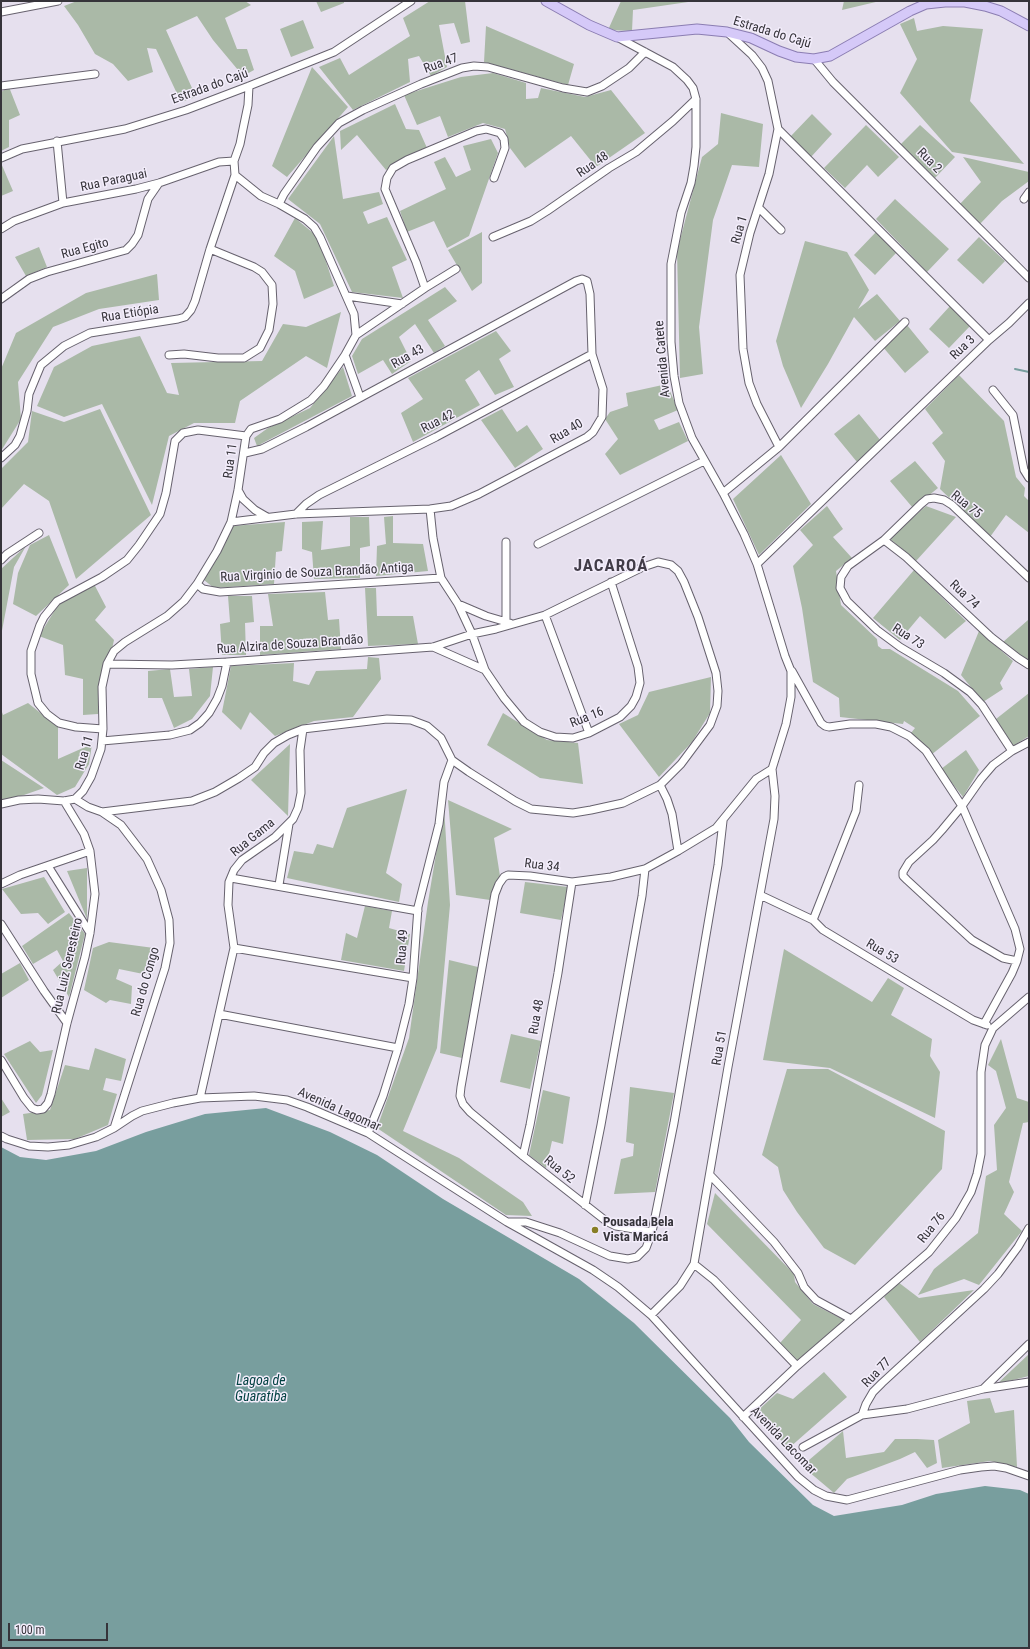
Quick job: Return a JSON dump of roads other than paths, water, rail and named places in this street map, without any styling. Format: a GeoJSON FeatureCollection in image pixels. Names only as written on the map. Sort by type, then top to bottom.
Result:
{"type":"FeatureCollection","features":[{"type":"Feature","properties":{"kind":"main road","name":"Estrada do Cajú"},"geometry":{"type":"LineString","coordinates":[[546,1],[589,25],[617,37],[697,29],[727,32],[751,38],[796,57],[814,60],[830,56],[910,11],[926,4],[965,2],[985,6],[1001,11],[1029,26]]}},
{"type":"Feature","properties":{"kind":"street"},"geometry":{"type":"LineString","coordinates":[[1,12],[34,4],[58,1]]}},
{"type":"Feature","properties":{"kind":"street","name":"Estrada do Cajú"},"geometry":{"type":"LineString","coordinates":[[1,158],[22,149],[125,129],[186,110],[249,86],[334,52],[412,1]]}},
{"type":"Feature","properties":{"kind":"street","name":"Rua 1"},"geometry":{"type":"LineString","coordinates":[[727,32],[752,55],[762,68],[768,81],[778,129],[769,174],[750,232],[740,274],[743,350],[749,383],[757,404],[779,447]]}},
{"type":"Feature","properties":{"kind":"street","name":"Avenida Catete"},"geometry":{"type":"LineString","coordinates":[[617,37],[673,67],[682,74],[693,88],[696,99],[694,166],[691,183],[680,214],[671,264],[671,342],[674,376],[679,404],[692,438],[744,534],[756,564],[782,649],[791,671],[791,697],[786,724],[772,769]]}},
{"type":"Feature","properties":{"kind":"street","name":"Rua 47"},"geometry":{"type":"LineString","coordinates":[[279,204],[284,194],[317,148],[339,123],[363,110],[421,84],[462,68],[474,66],[488,67],[563,88],[587,92],[602,86],[629,68],[645,52]]}},
{"type":"Feature","properties":{"kind":"street","name":"Rua 2"},"geometry":{"type":"LineString","coordinates":[[814,60],[833,82],[1029,278]]}},
{"type":"Feature","properties":{"kind":"street"},"geometry":{"type":"LineString","coordinates":[[1,86],[95,74]]}},
{"type":"Feature","properties":{"kind":"street"},"geometry":{"type":"LineString","coordinates":[[249,86],[248,105],[240,144],[234,161],[235,175],[261,196],[306,219],[314,227],[347,296],[354,314],[356,335],[425,288],[456,269]]}},
{"type":"Feature","properties":{"kind":"street","name":"Rua 48"},"geometry":{"type":"LineString","coordinates":[[493,237],[537,218],[609,168],[636,152],[673,121],[696,99]]}},
{"type":"Feature","properties":{"kind":"street"},"geometry":{"type":"LineString","coordinates":[[425,288],[416,262],[384,189],[387,178],[393,168],[407,160],[476,131],[486,129],[500,133],[504,139],[505,148],[494,178]]}},
{"type":"Feature","properties":{"kind":"street","name":"Rua 3"},"geometry":{"type":"LineString","coordinates":[[756,564],[989,340],[778,129]]}},
{"type":"Feature","properties":{"kind":"street"},"geometry":{"type":"LineString","coordinates":[[57,141],[63,203]]}},
{"type":"Feature","properties":{"kind":"street","name":"Rua Paraguai"},"geometry":{"type":"LineString","coordinates":[[1,229],[14,221],[63,203],[136,189],[159,183],[218,162],[234,161]]}},
{"type":"Feature","properties":{"kind":"street","name":"Rua Etiópia"},"geometry":{"type":"LineString","coordinates":[[1,458],[15,445],[20,436],[27,410],[29,394],[41,365],[64,346],[90,333],[185,317],[195,301],[210,249],[235,175]]}},
{"type":"Feature","properties":{"kind":"street","name":"Rua Egito"},"geometry":{"type":"LineString","coordinates":[[1,299],[29,279],[47,272],[126,250],[138,235],[148,199],[159,183]]}},
{"type":"Feature","properties":{"kind":"street"},"geometry":{"type":"LineString","coordinates":[[136,189],[148,199]]}},
{"type":"Feature","properties":{"kind":"street"},"geometry":{"type":"LineString","coordinates":[[1024,199],[1029,192]]}},
{"type":"Feature","properties":{"kind":"street"},"geometry":{"type":"LineString","coordinates":[[759,208],[781,230]]}},
{"type":"Feature","properties":{"kind":"street"},"geometry":{"type":"LineString","coordinates":[[169,355],[184,354],[218,358],[244,358],[260,348],[269,330],[273,304],[272,285],[262,272],[254,267],[210,249]]}},
{"type":"Feature","properties":{"kind":"street","name":"Rua 40"},"geometry":{"type":"LineString","coordinates":[[231,522],[296,514],[430,509],[460,503],[587,437],[593,432],[602,417],[603,389],[592,354],[589,285],[587,281],[582,279]]}},
{"type":"Feature","properties":{"kind":"street","name":"Rua 43"},"geometry":{"type":"LineString","coordinates":[[245,453],[262,449],[306,427],[567,285],[582,279]]}},
{"type":"Feature","properties":{"kind":"street"},"geometry":{"type":"LineString","coordinates":[[347,296],[402,304]]}},
{"type":"Feature","properties":{"kind":"street"},"geometry":{"type":"LineString","coordinates":[[989,340],[1029,303]]}},
{"type":"Feature","properties":{"kind":"street"},"geometry":{"type":"LineString","coordinates":[[723,493],[779,447],[905,322]]}},
{"type":"Feature","properties":{"kind":"street","name":"Rua 11"},"geometry":{"type":"LineString","coordinates":[[75,799],[84,791],[91,777],[102,741],[102,687],[107,664],[114,652],[125,642],[167,616],[184,601],[197,584],[217,551],[231,522],[245,453],[246,436],[251,429],[280,419],[311,400],[324,386],[345,355],[356,335]]}},
{"type":"Feature","properties":{"kind":"street","name":"Rua 42"},"geometry":{"type":"LineString","coordinates":[[296,514],[306,504],[319,495],[436,437],[592,354]]}},
{"type":"Feature","properties":{"kind":"street"},"geometry":{"type":"LineString","coordinates":[[345,355],[360,397]]}},
{"type":"Feature","properties":{"kind":"street"},"geometry":{"type":"LineString","coordinates":[[993,390],[1013,415],[1024,470],[1029,478]]}},
{"type":"Feature","properties":{"kind":"street"},"geometry":{"type":"LineString","coordinates":[[103,729],[76,727],[60,723],[47,714],[38,703],[31,674],[30,651],[40,625],[44,617],[57,601],[102,577],[127,560],[139,545],[160,514],[166,493],[175,441],[183,433],[198,430],[246,436]]}},
{"type":"Feature","properties":{"kind":"street"},"geometry":{"type":"LineString","coordinates":[[538,544],[704,461]]}},
{"type":"Feature","properties":{"kind":"street"},"geometry":{"type":"LineString","coordinates":[[238,490],[243,499],[255,510],[267,517]]}},
{"type":"Feature","properties":{"kind":"street","name":"Rua 75"},"geometry":{"type":"LineString","coordinates":[[884,540],[921,504],[927,500],[944,500],[952,505],[1029,578]]}},
{"type":"Feature","properties":{"kind":"street"},"geometry":{"type":"LineString","coordinates":[[430,509],[433,538],[441,578]]}},
{"type":"Feature","properties":{"kind":"street"},"geometry":{"type":"LineString","coordinates":[[1,560],[7,554],[39,533]]}},
{"type":"Feature","properties":{"kind":"street","name":"Rua 74"},"geometry":{"type":"LineString","coordinates":[[884,540],[906,557],[991,637],[1029,665]]}},
{"type":"Feature","properties":{"kind":"street","name":"Rua 73"},"geometry":{"type":"LineString","coordinates":[[884,540],[848,566],[841,577],[840,588],[847,601],[876,630],[900,647],[944,673],[970,692],[982,705],[1012,751]]}},
{"type":"Feature","properties":{"kind":"street"},"geometry":{"type":"LineString","coordinates":[[458,604],[486,616],[509,623],[506,542]]}},
{"type":"Feature","properties":{"kind":"street","name":"Rua Alzira de Souza Brandão"},"geometry":{"type":"LineString","coordinates":[[107,664],[227,662],[433,647],[509,623],[545,615],[650,564],[658,562],[671,565],[678,571],[684,582],[698,617],[716,673],[718,691],[717,706],[710,726],[681,764],[660,785]]}},
{"type":"Feature","properties":{"kind":"street","name":"Rua Virginio de Souza Brandão Antiga"},"geometry":{"type":"LineString","coordinates":[[197,584],[203,589],[220,592],[441,578]]}},
{"type":"Feature","properties":{"kind":"street","name":"Rua 16"},"geometry":{"type":"LineString","coordinates":[[441,578],[458,604],[486,670],[504,698],[524,722],[540,732],[555,737],[573,738],[589,733],[620,717],[634,701],[640,684],[638,668],[612,582]]}},
{"type":"Feature","properties":{"kind":"street"},"geometry":{"type":"LineString","coordinates":[[545,615],[589,733]]}},
{"type":"Feature","properties":{"kind":"street"},"geometry":{"type":"LineString","coordinates":[[433,647],[486,670]]}},
{"type":"Feature","properties":{"kind":"street"},"geometry":{"type":"LineString","coordinates":[[102,741],[170,736],[190,730],[200,723],[217,699],[227,662]]}},
{"type":"Feature","properties":{"kind":"street"},"geometry":{"type":"LineString","coordinates":[[791,671],[821,723],[829,727],[850,724],[876,724],[891,727],[909,736],[926,751],[962,806],[1016,929],[1020,949],[1017,961],[984,1024]]}},
{"type":"Feature","properties":{"kind":"street"},"geometry":{"type":"LineString","coordinates":[[102,812],[192,801],[205,797],[233,782],[255,767],[264,753],[274,743],[303,729],[387,719],[411,720],[428,726],[441,738],[452,760],[468,772],[515,801],[532,809],[573,812],[591,810],[623,802],[660,785],[672,814],[678,851]]}},
{"type":"Feature","properties":{"kind":"street","name":"Rua Gama"},"geometry":{"type":"LineString","coordinates":[[200,1098],[234,948],[228,904],[229,882],[234,870],[242,860],[275,837],[293,819],[298,808],[301,793],[300,750],[303,729]]}},
{"type":"Feature","properties":{"kind":"street"},"geometry":{"type":"LineString","coordinates":[[1017,961],[1003,958],[972,940],[903,876],[903,872],[909,862],[933,840],[962,806],[981,778],[993,765],[1012,751],[1029,742]]}},
{"type":"Feature","properties":{"kind":"street","name":"Rua 49"},"geometry":{"type":"LineString","coordinates":[[368,1133],[383,1096],[398,1048],[409,1004],[413,978],[418,910],[439,824],[444,782],[452,760]]}},
{"type":"Feature","properties":{"kind":"street","name":"Rua 34"},"geometry":{"type":"LineString","coordinates":[[463,1104],[460,1096],[460,1086],[495,894],[504,877],[508,875],[572,882],[611,877],[645,869],[706,835],[723,821],[730,810],[756,779],[772,769]]}},
{"type":"Feature","properties":{"kind":"street","name":"Rua 51"},"geometry":{"type":"LineString","coordinates":[[651,1315],[680,1286],[694,1264],[711,1176],[728,1068],[774,819],[775,796],[772,769]]}},
{"type":"Feature","properties":{"kind":"street"},"geometry":{"type":"LineString","coordinates":[[813,920],[856,811],[858,785]]}},
{"type":"Feature","properties":{"kind":"street"},"geometry":{"type":"LineString","coordinates":[[1,804],[19,800],[64,801],[75,799]]}},
{"type":"Feature","properties":{"kind":"street","name":"Rua do Congo"},"geometry":{"type":"LineString","coordinates":[[75,799],[88,807],[102,812],[121,825],[147,859],[161,890],[169,920],[170,943],[165,968],[114,1128]]}},
{"type":"Feature","properties":{"kind":"street","name":"Rua Luiz Seresteiro"},"geometry":{"type":"LineString","coordinates":[[1,1060],[24,1098],[32,1108],[37,1110],[43,1109],[48,1103],[51,1094],[67,1023],[85,957],[95,894],[90,851],[84,834],[64,801]]}},
{"type":"Feature","properties":{"kind":"street"},"geometry":{"type":"LineString","coordinates":[[507,1222],[526,1222],[560,1233],[610,1256],[628,1259],[637,1257],[646,1248],[652,1232],[675,1116],[718,865],[723,821]]}},
{"type":"Feature","properties":{"kind":"street"},"geometry":{"type":"LineString","coordinates":[[279,885],[289,823]]}},
{"type":"Feature","properties":{"kind":"street"},"geometry":{"type":"LineString","coordinates":[[1,884],[20,875],[90,851]]}},
{"type":"Feature","properties":{"kind":"street"},"geometry":{"type":"LineString","coordinates":[[48,866],[90,933]]}},
{"type":"Feature","properties":{"kind":"street"},"geometry":{"type":"LineString","coordinates":[[584,1205],[603,1118],[641,903],[645,869]]}},
{"type":"Feature","properties":{"kind":"street"},"geometry":{"type":"LineString","coordinates":[[231,878],[418,910]]}},
{"type":"Feature","properties":{"kind":"street","name":"Rua 48"},"geometry":{"type":"LineString","coordinates":[[523,1156],[555,988],[572,882]]}},
{"type":"Feature","properties":{"kind":"street","name":"Rua 53"},"geometry":{"type":"LineString","coordinates":[[760,895],[813,920],[823,930],[943,1002],[993,1028]]}},
{"type":"Feature","properties":{"kind":"street"},"geometry":{"type":"LineString","coordinates":[[1,924],[67,1023]]}},
{"type":"Feature","properties":{"kind":"street"},"geometry":{"type":"LineString","coordinates":[[234,948],[413,978]]}},
{"type":"Feature","properties":{"kind":"street","name":"Rua 76"},"geometry":{"type":"LineString","coordinates":[[743,1417],[797,1366],[929,1252],[956,1218],[971,1192],[977,1174],[981,1154],[981,1072],[983,1054],[993,1028],[1029,997]]}},
{"type":"Feature","properties":{"kind":"street"},"geometry":{"type":"LineString","coordinates":[[220,1014],[398,1048]]}},
{"type":"Feature","properties":{"kind":"street","name":"Avenida Lagomar"},"geometry":{"type":"LineString","coordinates":[[1,1136],[29,1146],[48,1147],[69,1145],[96,1137],[114,1128],[132,1116],[142,1112],[200,1098],[254,1096],[287,1100],[368,1133],[507,1222],[593,1270],[618,1287],[651,1315]]}},
{"type":"Feature","properties":{"kind":"street","name":"Rua 52"},"geometry":{"type":"LineString","coordinates":[[463,1104],[470,1112],[523,1156],[606,1221],[616,1226],[652,1232]]}},
{"type":"Feature","properties":{"kind":"street"},"geometry":{"type":"LineString","coordinates":[[711,1176],[774,1242],[798,1273],[804,1287],[816,1300],[850,1319]]}},
{"type":"Feature","properties":{"kind":"street","name":"Rua 77"},"geometry":{"type":"LineString","coordinates":[[862,1415],[873,1392],[984,1289],[998,1274],[1018,1247],[1029,1228]]}},
{"type":"Feature","properties":{"kind":"street"},"geometry":{"type":"LineString","coordinates":[[694,1264],[714,1280],[797,1366]]}},
{"type":"Feature","properties":{"kind":"street","name":"Avenida Lacomar"},"geometry":{"type":"LineString","coordinates":[[651,1315],[798,1477],[814,1490],[838,1499],[847,1500],[960,1470],[994,1466],[1006,1468],[1029,1476]]}},
{"type":"Feature","properties":{"kind":"street"},"geometry":{"type":"LineString","coordinates":[[982,1389],[1029,1344]]}},
{"type":"Feature","properties":{"kind":"street"},"geometry":{"type":"LineString","coordinates":[[803,1447],[862,1415],[907,1409],[982,1389],[1029,1382]]}},
{"type":"Feature","properties":{"kind":"water","name":"Lagoa de Guaratiba"},"geometry":{"type":"Polygon","coordinates":[[[266,1108],[330,1132],[377,1155],[443,1199],[579,1279],[634,1323],[730,1418],[749,1442],[813,1505],[834,1516],[902,1505],[936,1494],[985,1486],[1020,1490],[1029,1494],[1029,1648],[1,1648],[1,1147],[20,1157],[46,1160],[96,1151],[146,1132],[205,1114],[266,1108]]]}},
{"type":"Feature","properties":{"kind":"waterway"},"geometry":{"type":"LineString","coordinates":[[1015,369],[1029,372]]}},
{"type":"Feature","properties":{"kind":"place","name":"Pousada Bela Vista Maricá"},"geometry":{"type":"Point","coordinates":[595,1230]}},
{"type":"Feature","properties":{"kind":"district","name":"JACAROÁ"},"geometry":{"type":"Point","coordinates":[611,567]}}]}
